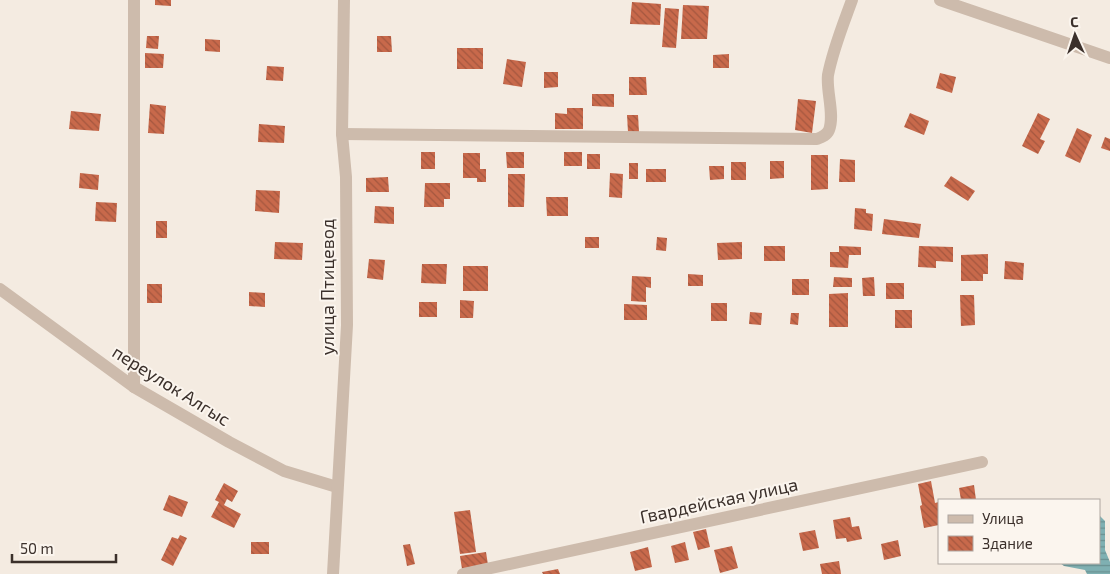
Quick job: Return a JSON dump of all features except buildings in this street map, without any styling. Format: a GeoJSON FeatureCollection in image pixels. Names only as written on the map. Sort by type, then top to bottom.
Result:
{"type":"FeatureCollection","features":[{"type":"Feature","properties":{"kind":"street"},"geometry":{"type":"LineString","coordinates":[[134,0],[134,387]]}},
{"type":"Feature","properties":{"kind":"street","name":"улица Птицевод"},"geometry":{"type":"LineString","coordinates":[[333,574],[347,325],[346,177],[342,134],[344,0]]}},
{"type":"Feature","properties":{"kind":"street"},"geometry":{"type":"LineString","coordinates":[[342,134],[817,139],[828,132],[830,124],[828,77],[834,50],[852,0]]}},
{"type":"Feature","properties":{"kind":"street"},"geometry":{"type":"LineString","coordinates":[[940,0],[1110,58]]}},
{"type":"Feature","properties":{"kind":"street","name":"переулок Алгыс"},"geometry":{"type":"LineString","coordinates":[[0,289],[134,387],[229,442],[284,471],[337,487]]}},
{"type":"Feature","properties":{"kind":"street","name":"Гвардейская улица"},"geometry":{"type":"LineString","coordinates":[[463,574],[982,462]]}},
{"type":"Feature","properties":{"kind":"water"},"geometry":{"type":"Polygon","coordinates":[[[1100,516],[1105,521],[1105,550],[1110,562],[1110,574],[1087,574],[1085,570],[1061,564],[1100,564],[1100,516]]]}}]}
